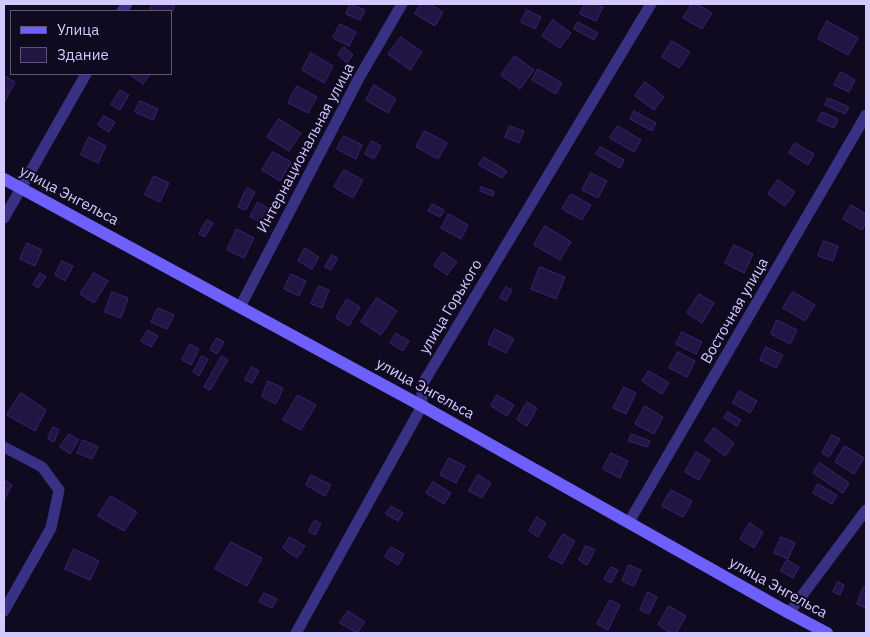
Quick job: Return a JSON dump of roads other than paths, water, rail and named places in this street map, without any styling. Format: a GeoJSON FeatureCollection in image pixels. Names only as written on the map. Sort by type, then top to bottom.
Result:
{"type":"FeatureCollection","features":[{"type":"Feature","properties":{"kind":"street","name":"Интернациональная улица"},"geometry":{"type":"LineString","coordinates":[[240,307],[359,78],[402,4]]}},
{"type":"Feature","properties":{"kind":"street","name":"улица Горького"},"geometry":{"type":"LineString","coordinates":[[296,633],[422,406],[422,385],[651,4]]}},
{"type":"Feature","properties":{"kind":"street"},"geometry":{"type":"LineString","coordinates":[[4,218],[85,75]]}},
{"type":"Feature","properties":{"kind":"street","name":"Восточная улица"},"geometry":{"type":"LineString","coordinates":[[629,522],[866,115]]}},
{"type":"Feature","properties":{"kind":"street","name":"улица Энгельса"},"geometry":{"type":"LineString","coordinates":[[4,179],[422,406],[788,613],[827,633]]}},
{"type":"Feature","properties":{"kind":"street"},"geometry":{"type":"LineString","coordinates":[[4,447],[42,467],[59,490],[51,528],[4,610]]}},
{"type":"Feature","properties":{"kind":"street"},"geometry":{"type":"LineString","coordinates":[[788,613],[866,510]]}}]}
